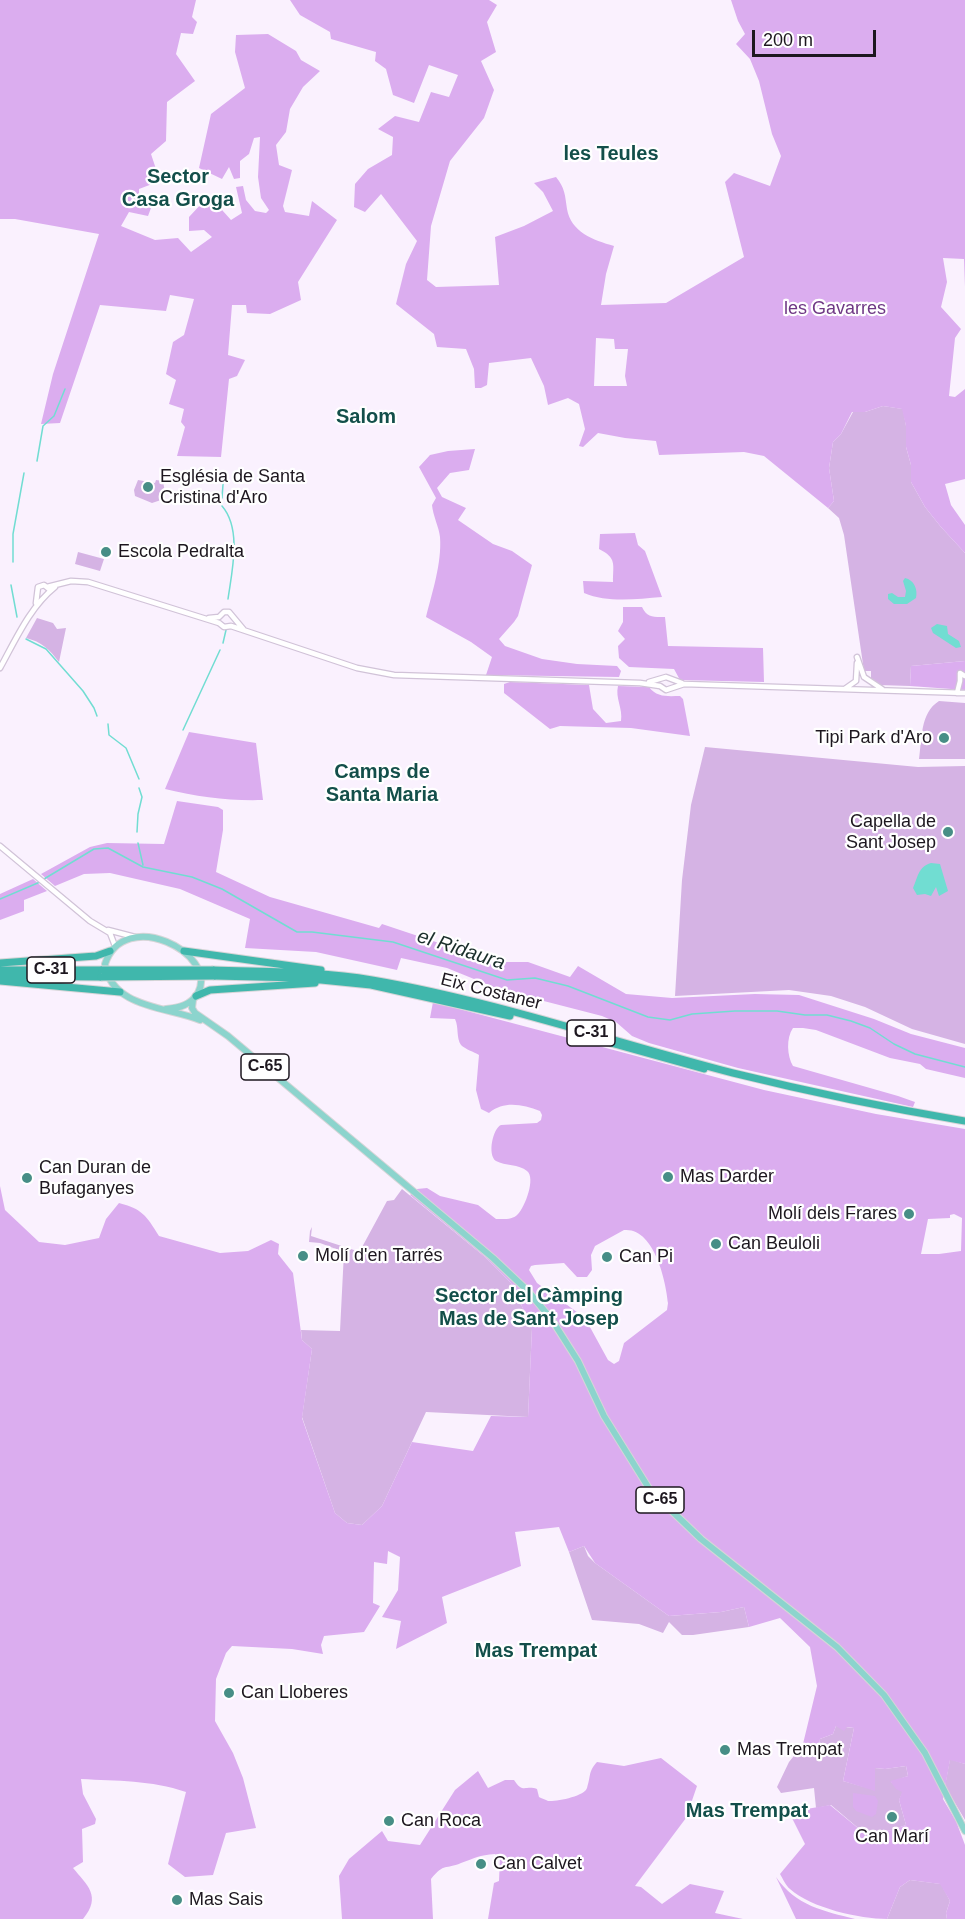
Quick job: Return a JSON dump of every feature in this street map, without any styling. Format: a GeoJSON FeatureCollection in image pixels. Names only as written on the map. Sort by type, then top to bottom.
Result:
{"type":"FeatureCollection","features":[{"type":"Feature","properties":{"kind":"highway"},"geometry":{"type":"LineString","coordinates":[[0,963],[96,956],[113,949]]}},
{"type":"Feature","properties":{"kind":"highway"},"geometry":{"type":"LineString","coordinates":[[184,951],[339,972],[356,980]]}},
{"type":"Feature","properties":{"kind":"highway","name":"Eix Costaner"},"geometry":{"type":"LineString","coordinates":[[0,970],[101,974]]}},
{"type":"Feature","properties":{"kind":"highway","name":"Eix Costaner"},"geometry":{"type":"LineString","coordinates":[[0,979],[101,974],[301,972],[356,980],[461,998],[780,1084],[965,1123]]}},
{"type":"Feature","properties":{"kind":"highway","name":"C-65"},"geometry":{"type":"LineString","coordinates":[[0,979],[120,992]]}},
{"type":"Feature","properties":{"kind":"highway"},"geometry":{"type":"LineString","coordinates":[[195,998],[210,990],[224,988],[356,980]]}},
{"type":"Feature","properties":{"kind":"main road"},"geometry":{"type":"LineString","coordinates":[[120,992],[106,972],[105,964],[113,949],[121,941],[138,937],[162,940],[184,951],[201,972],[202,981],[195,998],[177,1008],[166,1009]]}},
{"type":"Feature","properties":{"kind":"main road","name":"C-65"},"geometry":{"type":"LineString","coordinates":[[120,992],[142,1004],[166,1009],[217,1028]]}},
{"type":"Feature","properties":{"kind":"main road","name":"C-65"},"geometry":{"type":"LineString","coordinates":[[195,998],[192,1008],[195,1013],[217,1028],[430,1205],[528,1291],[552,1320],[578,1361],[604,1416],[650,1490],[700,1539],[837,1647],[884,1695],[924,1753],[965,1831]]}},
{"type":"Feature","properties":{"kind":"street"},"geometry":{"type":"LineString","coordinates":[[36,603],[44,597],[48,590],[58,585],[78,581],[88,582],[206,619],[219,620]]}},
{"type":"Feature","properties":{"kind":"street"},"geometry":{"type":"LineString","coordinates":[[0,668],[36,603],[38,587],[43,585],[48,590]]}},
{"type":"Feature","properties":{"kind":"street"},"geometry":{"type":"LineString","coordinates":[[37,595],[44,597]]}},
{"type":"Feature","properties":{"kind":"street"},"geometry":{"type":"LineString","coordinates":[[219,620],[224,612],[229,612],[233,623],[246,632],[374,673],[394,675],[646,683],[660,683],[667,677],[672,683],[684,684],[965,693]]}},
{"type":"Feature","properties":{"kind":"street"},"geometry":{"type":"LineString","coordinates":[[219,620],[224,627],[233,623]]}},
{"type":"Feature","properties":{"kind":"street"},"geometry":{"type":"LineString","coordinates":[[857,657],[864,677],[860,689],[856,681],[857,657]]}},
{"type":"Feature","properties":{"kind":"street"},"geometry":{"type":"LineString","coordinates":[[957,693],[960,673],[965,676]]}},
{"type":"Feature","properties":{"kind":"street"},"geometry":{"type":"LineString","coordinates":[[864,677],[885,690]]}},
{"type":"Feature","properties":{"kind":"street"},"geometry":{"type":"LineString","coordinates":[[844,688],[856,681]]}},
{"type":"Feature","properties":{"kind":"street"},"geometry":{"type":"LineString","coordinates":[[660,683],[666,690],[672,683]]}},
{"type":"Feature","properties":{"kind":"street"},"geometry":{"type":"LineString","coordinates":[[0,846],[32,874],[110,933],[113,949]]}},
{"type":"Feature","properties":{"kind":"street"},"geometry":{"type":"LineString","coordinates":[[101,927],[138,937]]}},
{"type":"Feature","properties":{"kind":"shaded area"},"geometry":{"type":"Polygon","coordinates":[[[883,406],[903,409],[906,447],[911,465],[911,482],[925,507],[965,553],[965,661],[911,666],[910,686],[879,685],[871,680],[871,671],[864,671],[844,535],[839,518],[828,508],[834,501],[829,468],[833,442],[841,434],[853,412],[865,412],[883,406]]]}},
{"type":"Feature","properties":{"kind":"shaded area"},"geometry":{"type":"Polygon","coordinates":[[[138,480],[155,483],[156,480],[163,481],[165,493],[161,500],[152,503],[135,496],[134,490],[138,480]]]}},
{"type":"Feature","properties":{"kind":"shaded area"},"geometry":{"type":"Polygon","coordinates":[[[78,552],[104,559],[100,571],[75,564],[78,552]]]}},
{"type":"Feature","properties":{"kind":"shaded area"},"geometry":{"type":"Polygon","coordinates":[[[905,578],[915,585],[916,598],[907,604],[894,604],[888,599],[888,594],[905,597],[903,581],[905,578]]]}},
{"type":"Feature","properties":{"kind":"shaded area"},"geometry":{"type":"Polygon","coordinates":[[[37,618],[53,623],[57,629],[66,628],[59,662],[45,647],[26,638],[37,618]]]}},
{"type":"Feature","properties":{"kind":"shaded area"},"geometry":{"type":"Polygon","coordinates":[[[937,624],[947,626],[948,634],[959,641],[961,647],[956,648],[933,633],[931,628],[937,624]]]}},
{"type":"Feature","properties":{"kind":"shaded area","name":"Tipi Park d'Aro"},"geometry":{"type":"Polygon","coordinates":[[[939,701],[965,703],[965,759],[919,759],[925,719],[928,712],[939,701]]]}},
{"type":"Feature","properties":{"kind":"shaded area"},"geometry":{"type":"Polygon","coordinates":[[[705,747],[918,767],[965,766],[965,1044],[912,1029],[865,1007],[831,996],[789,990],[675,996],[682,880],[691,805],[705,747]]]}},
{"type":"Feature","properties":{"kind":"shaded area"},"geometry":{"type":"Polygon","coordinates":[[[931,863],[940,864],[948,891],[939,896],[936,887],[931,896],[917,895],[913,888],[917,876],[923,867],[931,863]]]}},
{"type":"Feature","properties":{"kind":"shaded area"},"geometry":{"type":"Polygon","coordinates":[[[402,1189],[485,1257],[511,1283],[532,1328],[528,1417],[426,1412],[382,1506],[362,1525],[347,1523],[335,1513],[302,1417],[312,1349],[302,1340],[301,1330],[340,1331],[344,1252],[320,1243],[309,1242],[310,1231],[312,1227],[311,1236],[357,1251],[361,1249],[387,1201],[394,1200],[402,1189]]]}},
{"type":"Feature","properties":{"kind":"shaded area"},"geometry":{"type":"Polygon","coordinates":[[[584,1546],[588,1556],[595,1563],[669,1616],[721,1612],[744,1607],[749,1627],[682,1635],[669,1622],[663,1633],[639,1624],[592,1620],[569,1552],[584,1546]]]}},
{"type":"Feature","properties":{"kind":"shaded area"},"geometry":{"type":"Polygon","coordinates":[[[836,1726],[854,1728],[843,1781],[875,1790],[875,1768],[906,1766],[908,1776],[891,1782],[903,1792],[899,1800],[906,1825],[892,1830],[864,1833],[831,1805],[816,1808],[814,1788],[781,1793],[777,1787],[789,1762],[801,1747],[818,1753],[820,1739],[833,1734],[836,1726]]]}},
{"type":"Feature","properties":{"kind":"shaded area"},"geometry":{"type":"Polygon","coordinates":[[[950,1759],[965,1764],[965,1820],[945,1786],[950,1759]]]}},
{"type":"Feature","properties":{"kind":"shaded area"},"geometry":{"type":"Polygon","coordinates":[[[910,1880],[941,1884],[950,1901],[946,1913],[947,1919],[887,1919],[900,1887],[910,1880]]]}},
{"type":"Feature","properties":{"kind":"green space"},"geometry":{"type":"Polygon","coordinates":[[[0,0],[196,0],[192,17],[197,22],[193,34],[181,33],[176,54],[195,81],[167,102],[166,141],[151,154],[160,181],[139,189],[139,197],[151,208],[148,216],[129,212],[121,226],[155,240],[178,238],[191,252],[212,237],[204,230],[189,231],[189,217],[203,202],[214,201],[231,220],[242,213],[236,187],[243,186],[246,200],[255,211],[266,213],[269,210],[261,198],[258,177],[260,137],[254,138],[249,154],[240,161],[240,178],[234,179],[229,167],[222,179],[199,168],[211,114],[245,88],[235,52],[236,35],[268,34],[296,51],[301,60],[320,71],[303,87],[290,109],[286,132],[276,145],[279,165],[292,170],[283,206],[285,212],[309,216],[312,201],[337,220],[298,282],[301,300],[270,314],[247,313],[246,305],[232,305],[228,355],[245,360],[237,376],[229,379],[221,457],[177,456],[185,427],[181,422],[184,409],[169,404],[176,380],[166,374],[173,342],[184,335],[194,299],[170,295],[166,311],[100,305],[60,423],[41,424],[53,374],[99,234],[15,219],[0,219],[0,0]]]}},
{"type":"Feature","properties":{"kind":"green space","name":"les Gavarres"},"geometry":{"type":"Polygon","coordinates":[[[290,0],[489,0],[497,5],[487,22],[496,52],[481,61],[494,90],[484,118],[450,161],[431,226],[427,280],[436,287],[499,285],[495,237],[524,226],[553,211],[543,192],[534,183],[556,177],[563,188],[569,217],[573,224],[591,238],[614,246],[601,305],[666,303],[744,257],[725,182],[734,173],[770,186],[781,156],[772,134],[759,81],[750,59],[736,44],[745,34],[731,0],[965,0],[965,287],[964,259],[943,258],[947,282],[941,307],[961,329],[955,338],[949,396],[955,397],[965,389],[965,479],[945,484],[951,505],[965,525],[965,553],[925,507],[911,482],[911,465],[906,447],[906,426],[902,409],[883,406],[865,412],[852,412],[841,434],[833,442],[829,468],[834,501],[828,508],[764,456],[744,452],[659,455],[656,441],[598,433],[583,447],[579,446],[585,429],[579,404],[568,398],[548,405],[544,386],[531,358],[489,363],[487,385],[475,388],[474,369],[466,349],[437,347],[434,334],[396,304],[406,264],[417,241],[381,194],[365,212],[354,207],[355,184],[368,169],[392,155],[393,137],[378,129],[395,116],[419,122],[431,92],[449,97],[458,75],[429,65],[414,103],[393,95],[386,69],[375,61],[376,52],[331,39],[330,32],[300,15],[290,0]],[[596,338],[594,386],[627,386],[625,376],[628,349],[615,349],[614,339],[596,338]]]}},
{"type":"Feature","properties":{"kind":"green space"},"geometry":{"type":"Polygon","coordinates":[[[475,449],[469,470],[450,473],[437,488],[442,497],[466,508],[458,520],[493,544],[512,551],[532,565],[518,616],[499,639],[505,646],[542,659],[617,666],[621,671],[619,677],[486,675],[492,657],[471,642],[426,617],[438,567],[440,537],[432,505],[436,498],[419,467],[430,455],[475,449]]]}},
{"type":"Feature","properties":{"kind":"green space"},"geometry":{"type":"Polygon","coordinates":[[[635,533],[638,545],[645,551],[662,597],[612,599],[584,593],[583,581],[613,582],[613,562],[609,555],[599,549],[600,534],[635,533]]]}},
{"type":"Feature","properties":{"kind":"green space"},"geometry":{"type":"Polygon","coordinates":[[[623,607],[642,607],[649,615],[665,617],[668,646],[763,648],[764,682],[680,680],[674,669],[629,667],[619,658],[618,646],[625,639],[618,631],[623,622],[623,607]]]}},
{"type":"Feature","properties":{"kind":"green space"},"geometry":{"type":"Polygon","coordinates":[[[965,661],[965,690],[910,686],[911,666],[965,661]]]}},
{"type":"Feature","properties":{"kind":"green space"},"geometry":{"type":"Polygon","coordinates":[[[510,682],[589,685],[593,709],[606,723],[621,721],[618,686],[649,687],[659,695],[680,696],[683,699],[690,736],[631,728],[560,726],[550,729],[504,693],[504,684],[510,682]]]}},
{"type":"Feature","properties":{"kind":"green space"},"geometry":{"type":"Polygon","coordinates":[[[189,732],[256,743],[263,800],[214,798],[165,789],[189,732]]]}},
{"type":"Feature","properties":{"kind":"green space"},"geometry":{"type":"Polygon","coordinates":[[[177,801],[218,807],[223,810],[223,830],[216,872],[270,897],[379,928],[382,924],[496,962],[528,962],[570,977],[578,966],[626,994],[672,998],[755,994],[799,995],[874,1019],[911,1034],[965,1048],[965,1078],[926,1069],[920,1064],[890,1058],[816,1030],[793,1028],[788,1047],[793,1066],[898,1096],[915,1102],[913,1107],[738,1068],[649,1043],[632,1036],[616,1022],[602,1016],[501,990],[447,968],[401,958],[397,970],[316,952],[245,948],[250,919],[180,889],[110,873],[84,874],[55,886],[41,874],[90,847],[107,843],[164,844],[177,801]]]}},
{"type":"Feature","properties":{"kind":"green space"},"geometry":{"type":"Polygon","coordinates":[[[33,879],[47,891],[24,900],[24,911],[0,920],[0,894],[33,879]]]}},
{"type":"Feature","properties":{"kind":"green space"},"geometry":{"type":"Polygon","coordinates":[[[433,1002],[764,1090],[876,1114],[965,1129],[965,1764],[950,1760],[943,1799],[956,1821],[965,1845],[965,1919],[947,1919],[946,1913],[950,1901],[940,1884],[910,1880],[900,1887],[887,1919],[863,1917],[823,1907],[799,1896],[789,1888],[780,1874],[805,1844],[789,1812],[830,1805],[864,1833],[892,1830],[906,1825],[899,1800],[902,1792],[896,1789],[890,1781],[908,1776],[906,1766],[875,1768],[875,1791],[843,1781],[854,1728],[847,1727],[844,1731],[836,1726],[833,1734],[820,1739],[818,1753],[802,1748],[817,1686],[810,1647],[780,1618],[749,1627],[744,1607],[721,1612],[669,1616],[595,1563],[584,1546],[569,1552],[559,1527],[515,1532],[521,1566],[442,1597],[447,1623],[396,1649],[401,1621],[382,1617],[398,1590],[400,1557],[388,1551],[387,1564],[374,1562],[373,1603],[380,1606],[364,1632],[324,1636],[321,1645],[323,1654],[292,1649],[232,1646],[226,1653],[216,1679],[215,1721],[233,1753],[243,1778],[256,1828],[226,1833],[213,1875],[185,1877],[168,1864],[186,1792],[147,1783],[81,1779],[83,1794],[96,1819],[95,1824],[82,1829],[83,1862],[73,1868],[90,1891],[92,1897],[89,1911],[83,1919],[0,1919],[0,1186],[5,1210],[39,1242],[65,1245],[99,1238],[106,1219],[119,1203],[143,1214],[159,1236],[220,1253],[248,1251],[271,1240],[279,1244],[278,1254],[293,1273],[302,1340],[312,1349],[302,1418],[335,1513],[347,1523],[362,1525],[382,1506],[412,1442],[473,1451],[491,1416],[528,1417],[532,1328],[511,1283],[485,1257],[410,1195],[417,1189],[427,1188],[440,1196],[478,1205],[496,1219],[516,1216],[524,1205],[528,1193],[529,1175],[520,1167],[504,1164],[493,1158],[494,1136],[501,1125],[537,1123],[541,1120],[542,1115],[540,1111],[514,1105],[501,1106],[489,1113],[481,1109],[476,1090],[479,1055],[461,1045],[455,1019],[430,1018],[433,1002]],[[954,1214],[950,1215],[950,1218],[928,1219],[921,1254],[961,1251],[962,1218],[954,1214]],[[624,1230],[595,1246],[591,1255],[592,1270],[587,1277],[577,1277],[564,1263],[535,1265],[529,1270],[537,1283],[585,1318],[608,1360],[614,1364],[619,1361],[624,1343],[667,1310],[668,1303],[661,1269],[651,1246],[634,1231],[624,1230]]]}},
{"type":"Feature","properties":{"kind":"green space"},"geometry":{"type":"Polygon","coordinates":[[[661,1758],[697,1786],[686,1818],[635,1886],[641,1887],[662,1904],[690,1884],[724,1891],[715,1913],[743,1919],[488,1919],[494,1883],[499,1881],[500,1858],[495,1854],[481,1856],[439,1870],[431,1879],[433,1919],[342,1919],[339,1876],[349,1859],[382,1831],[388,1841],[420,1845],[455,1790],[478,1771],[488,1788],[505,1780],[514,1780],[522,1788],[537,1789],[539,1797],[552,1801],[570,1798],[585,1791],[591,1771],[597,1762],[624,1766],[661,1758]]]}},
{"type":"Feature","properties":{"kind":"green space"},"geometry":{"type":"Polygon","coordinates":[[[853,1793],[875,1796],[878,1801],[876,1814],[872,1817],[856,1811],[853,1807],[853,1793]]]}},
{"type":"Feature","properties":{"kind":"green space"},"geometry":{"type":"Polygon","coordinates":[[[776,1877],[792,1895],[811,1906],[855,1919],[796,1919],[776,1877]]]}},
{"type":"Feature","properties":{"kind":"waterway"},"geometry":{"type":"LineString","coordinates":[[37,461],[43,426],[54,416],[65,389]]}},
{"type":"Feature","properties":{"kind":"waterway"},"geometry":{"type":"LineString","coordinates":[[222,498],[224,471]]}},
{"type":"Feature","properties":{"kind":"waterway"},"geometry":{"type":"LineString","coordinates":[[13,562],[13,534],[24,473]]}},
{"type":"Feature","properties":{"kind":"waterway"},"geometry":{"type":"LineString","coordinates":[[222,506],[228,515],[234,538],[228,599]]}},
{"type":"Feature","properties":{"kind":"waterway"},"geometry":{"type":"LineString","coordinates":[[11,585],[17,617]]}},
{"type":"Feature","properties":{"kind":"waterway"},"geometry":{"type":"LineString","coordinates":[[223,643],[226,630]]}},
{"type":"Feature","properties":{"kind":"waterway"},"geometry":{"type":"LineString","coordinates":[[26,639],[46,649],[83,691],[97,716]]}},
{"type":"Feature","properties":{"kind":"waterway"},"geometry":{"type":"LineString","coordinates":[[183,730],[220,650]]}},
{"type":"Feature","properties":{"kind":"waterway"},"geometry":{"type":"LineString","coordinates":[[108,724],[109,735],[126,748],[139,779]]}},
{"type":"Feature","properties":{"kind":"waterway"},"geometry":{"type":"LineString","coordinates":[[137,832],[142,797],[139,788]]}},
{"type":"Feature","properties":{"kind":"waterway"},"geometry":{"type":"LineString","coordinates":[[138,843],[143,865]]}},
{"type":"Feature","properties":{"kind":"waterway","name":"el Ridaura"},"geometry":{"type":"LineString","coordinates":[[44,879],[94,849],[108,848],[143,867],[192,877],[222,889],[297,932],[393,942],[507,980],[535,978],[568,986],[648,1017],[670,1020],[692,1014],[735,1011],[777,1011],[827,1015],[870,1028],[894,1044],[915,1054],[965,1067]]}},
{"type":"Feature","properties":{"kind":"waterway","name":"el Ridaura"},"geometry":{"type":"LineString","coordinates":[[0,899],[40,882]]}},
{"type":"Feature","properties":{"kind":"place","name":"Església de Santa Cristina d'Aro"},"geometry":{"type":"Point","coordinates":[148,487]}},
{"type":"Feature","properties":{"kind":"place","name":"Escola Pedralta"},"geometry":{"type":"Point","coordinates":[106,552]}},
{"type":"Feature","properties":{"kind":"place","name":"Tipi Park d'Aro"},"geometry":{"type":"Point","coordinates":[944,738]}},
{"type":"Feature","properties":{"kind":"place","name":"Capella de Sant Josep"},"geometry":{"type":"Point","coordinates":[948,832]}},
{"type":"Feature","properties":{"kind":"place","name":"Mas Darder"},"geometry":{"type":"Point","coordinates":[668,1177]}},
{"type":"Feature","properties":{"kind":"place","name":"Can Duran de Bufaganyes"},"geometry":{"type":"Point","coordinates":[27,1178]}},
{"type":"Feature","properties":{"kind":"place","name":"Molí dels Frares"},"geometry":{"type":"Point","coordinates":[909,1214]}},
{"type":"Feature","properties":{"kind":"place","name":"Can Beuloli"},"geometry":{"type":"Point","coordinates":[716,1244]}},
{"type":"Feature","properties":{"kind":"place","name":"Molí d'en Tarrés"},"geometry":{"type":"Point","coordinates":[303,1256]}},
{"type":"Feature","properties":{"kind":"place","name":"Can Pi"},"geometry":{"type":"Point","coordinates":[607,1257]}},
{"type":"Feature","properties":{"kind":"place","name":"Can Lloberes"},"geometry":{"type":"Point","coordinates":[229,1693]}},
{"type":"Feature","properties":{"kind":"place","name":"Mas Trempat"},"geometry":{"type":"Point","coordinates":[725,1750]}},
{"type":"Feature","properties":{"kind":"place","name":"Can Marí"},"geometry":{"type":"Point","coordinates":[892,1817]}},
{"type":"Feature","properties":{"kind":"place","name":"Can Roca"},"geometry":{"type":"Point","coordinates":[389,1821]}},
{"type":"Feature","properties":{"kind":"place","name":"Can Calvet"},"geometry":{"type":"Point","coordinates":[481,1864]}},
{"type":"Feature","properties":{"kind":"place","name":"Mas Sais"},"geometry":{"type":"Point","coordinates":[177,1900]}},
{"type":"Feature","properties":{"kind":"district","name":"les Teules"},"geometry":{"type":"Point","coordinates":[611,154]}},
{"type":"Feature","properties":{"kind":"district","name":"Sector Casa Groga"},"geometry":{"type":"Point","coordinates":[178,188]}},
{"type":"Feature","properties":{"kind":"district","name":"Salom"},"geometry":{"type":"Point","coordinates":[366,417]}},
{"type":"Feature","properties":{"kind":"district","name":"Camps de Santa Maria"},"geometry":{"type":"Point","coordinates":[382,784]}},
{"type":"Feature","properties":{"kind":"district","name":"Sector del Càmping Mas de Sant Josep"},"geometry":{"type":"Point","coordinates":[529,1308]}},
{"type":"Feature","properties":{"kind":"district","name":"Mas Trempat"},"geometry":{"type":"Point","coordinates":[536,1651]}},
{"type":"Feature","properties":{"kind":"district","name":"Mas Trempat"},"geometry":{"type":"Point","coordinates":[747,1811]}}]}
